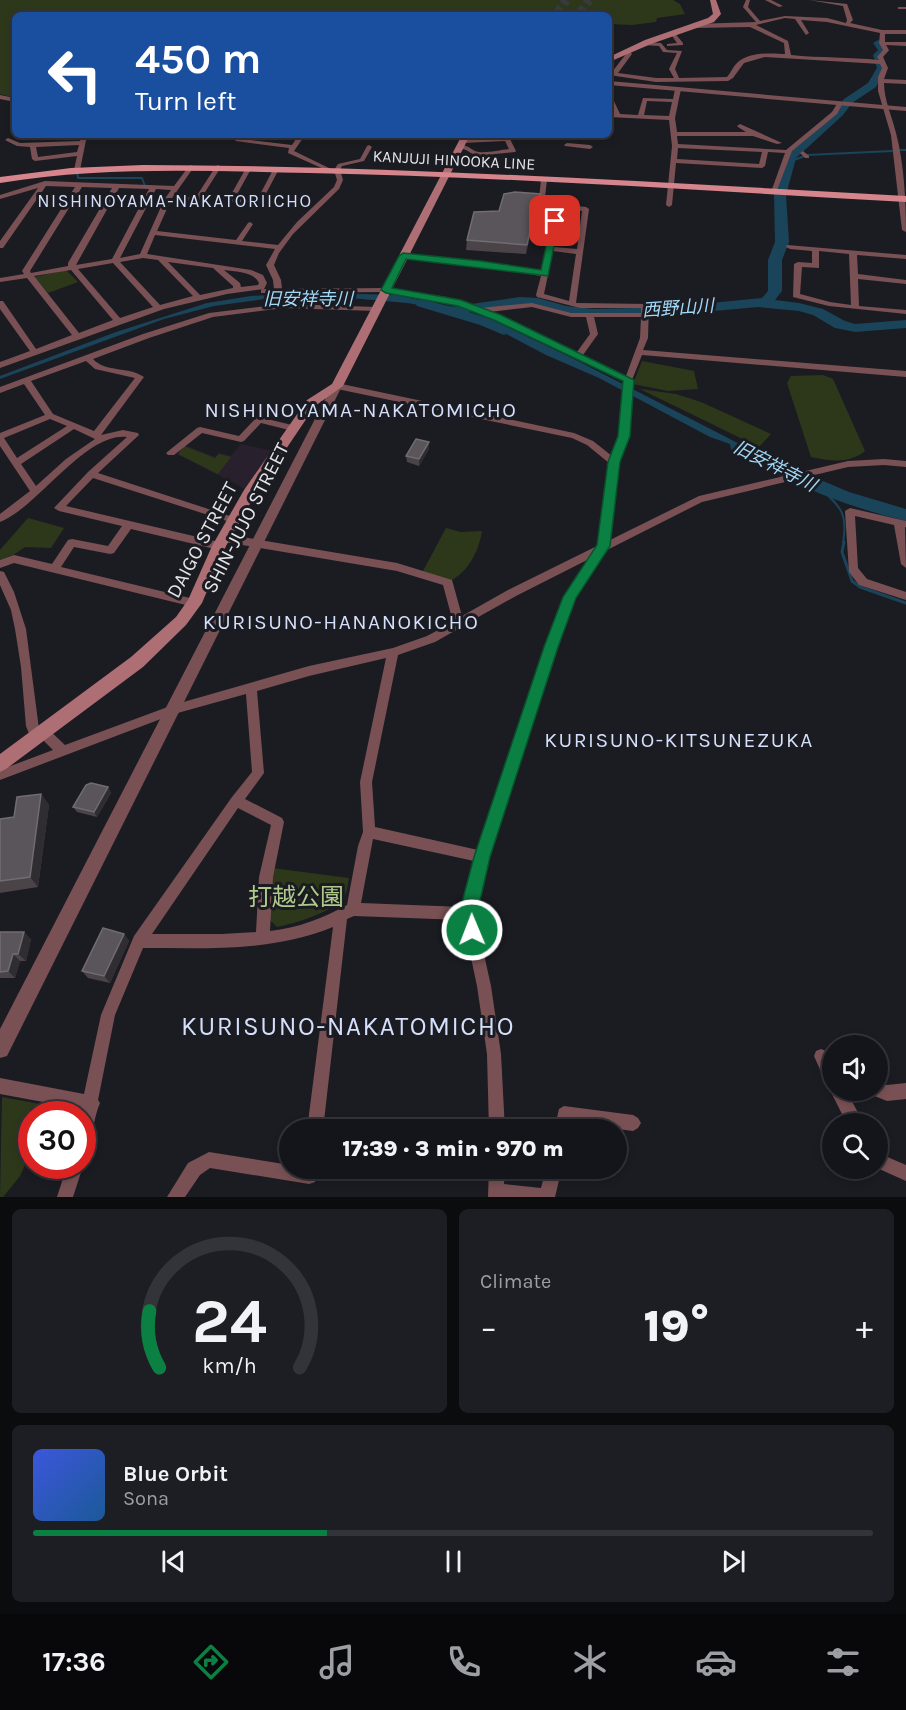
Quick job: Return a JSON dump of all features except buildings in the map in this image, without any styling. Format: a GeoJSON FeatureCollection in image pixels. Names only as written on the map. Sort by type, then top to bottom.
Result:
{"type":"FeatureCollection","features":[{"type":"Feature","properties":{"kind":"main road"},"geometry":{"type":"LineString","coordinates":[[612,59],[716,16],[718,10],[713,0]]}},
{"type":"Feature","properties":{"kind":"main road","name":"SHIN-JUJO STREET"},"geometry":{"type":"LineString","coordinates":[[337,386],[463,141]]}},
{"type":"Feature","properties":{"kind":"main road","name":"KANJUJI HINOOKA LINE"},"geometry":{"type":"LineString","coordinates":[[0,180],[76,170],[218,167],[445,174],[904,199]]}},
{"type":"Feature","properties":{"kind":"main road","name":"DAIGO STREET"},"geometry":{"type":"LineString","coordinates":[[0,764],[137,662],[181,621],[194,603],[233,520],[293,428],[315,399],[337,386]]}},
{"type":"Feature","properties":{"kind":"street"},"geometry":{"type":"LineString","coordinates":[[748,0],[745,7],[760,24]]}},
{"type":"Feature","properties":{"kind":"street"},"geometry":{"type":"LineString","coordinates":[[767,0],[781,6]]}},
{"type":"Feature","properties":{"kind":"street"},"geometry":{"type":"LineString","coordinates":[[811,0],[845,5],[850,20],[847,24]]}},
{"type":"Feature","properties":{"kind":"street"},"geometry":{"type":"LineString","coordinates":[[693,26],[751,26],[784,17],[847,24],[882,32],[906,32]]}},
{"type":"Feature","properties":{"kind":"street"},"geometry":{"type":"LineString","coordinates":[[797,18],[806,33]]}},
{"type":"Feature","properties":{"kind":"street"},"geometry":{"type":"LineString","coordinates":[[751,26],[786,42],[788,55]]}},
{"type":"Feature","properties":{"kind":"street"},"geometry":{"type":"LineString","coordinates":[[882,32],[882,43],[886,50],[880,57],[881,91],[887,107],[904,199],[906,227]]}},
{"type":"Feature","properties":{"kind":"street"},"geometry":{"type":"LineString","coordinates":[[644,44],[681,44],[673,33]]}},
{"type":"Feature","properties":{"kind":"street"},"geometry":{"type":"LineString","coordinates":[[882,43],[906,44]]}},
{"type":"Feature","properties":{"kind":"street"},"geometry":{"type":"LineString","coordinates":[[661,45],[665,51],[680,52],[672,69],[677,79]]}},
{"type":"Feature","properties":{"kind":"street"},"geometry":{"type":"LineString","coordinates":[[612,72],[626,60],[628,52]]}},
{"type":"Feature","properties":{"kind":"street"},"geometry":{"type":"LineString","coordinates":[[612,73],[656,80],[728,79],[732,76],[734,67],[743,61],[788,55],[825,60],[842,59],[882,66]]}},
{"type":"Feature","properties":{"kind":"street"},"geometry":{"type":"LineString","coordinates":[[881,81],[906,82]]}},
{"type":"Feature","properties":{"kind":"street"},"geometry":{"type":"LineString","coordinates":[[612,85],[906,109]]}},
{"type":"Feature","properties":{"kind":"street"},"geometry":{"type":"LineString","coordinates":[[669,205],[675,146],[672,118],[678,89]]}},
{"type":"Feature","properties":{"kind":"street"},"geometry":{"type":"LineString","coordinates":[[641,117],[645,99],[676,101]]}},
{"type":"Feature","properties":{"kind":"street"},"geometry":{"type":"LineString","coordinates":[[612,103],[618,115]]}},
{"type":"Feature","properties":{"kind":"street"},"geometry":{"type":"LineString","coordinates":[[779,192],[789,150],[844,104]]}},
{"type":"Feature","properties":{"kind":"street"},"geometry":{"type":"LineString","coordinates":[[612,115],[672,118]]}},
{"type":"Feature","properties":{"kind":"street"},"geometry":{"type":"LineString","coordinates":[[740,126],[779,143]]}},
{"type":"Feature","properties":{"kind":"street"},"geometry":{"type":"LineString","coordinates":[[674,134],[754,134]]}},
{"type":"Feature","properties":{"kind":"street"},"geometry":{"type":"LineString","coordinates":[[76,170],[83,138]]}},
{"type":"Feature","properties":{"kind":"street"},"geometry":{"type":"LineString","coordinates":[[239,138],[237,140],[293,147]]}},
{"type":"Feature","properties":{"kind":"street"},"geometry":{"type":"LineString","coordinates":[[278,290],[277,280],[270,265],[279,246],[337,188],[340,180],[333,170],[290,152],[300,138]]}},
{"type":"Feature","properties":{"kind":"street"},"geometry":{"type":"LineString","coordinates":[[507,139],[513,151],[476,154],[463,141],[507,139]]}},
{"type":"Feature","properties":{"kind":"street"},"geometry":{"type":"LineString","coordinates":[[8,140],[19,145],[82,143]]}},
{"type":"Feature","properties":{"kind":"street"},"geometry":{"type":"LineString","coordinates":[[33,145],[35,159],[80,154]]}},
{"type":"Feature","properties":{"kind":"street"},"geometry":{"type":"LineString","coordinates":[[567,145],[590,147]]}},
{"type":"Feature","properties":{"kind":"street"},"geometry":{"type":"LineString","coordinates":[[675,146],[784,151]]}},
{"type":"Feature","properties":{"kind":"street"},"geometry":{"type":"LineString","coordinates":[[333,170],[340,165],[362,160],[369,147]]}},
{"type":"Feature","properties":{"kind":"street"},"geometry":{"type":"LineString","coordinates":[[673,161],[762,166],[765,150]]}},
{"type":"Feature","properties":{"kind":"street"},"geometry":{"type":"LineString","coordinates":[[143,256],[167,200],[191,167]]}},
{"type":"Feature","properties":{"kind":"street"},"geometry":{"type":"LineString","coordinates":[[167,200],[198,200],[218,167]]}},
{"type":"Feature","properties":{"kind":"street"},"geometry":{"type":"LineString","coordinates":[[248,169],[231,200],[259,202],[276,169]]}},
{"type":"Feature","properties":{"kind":"street"},"geometry":{"type":"LineString","coordinates":[[0,246],[44,184],[46,174]]}},
{"type":"Feature","properties":{"kind":"street"},"geometry":{"type":"LineString","coordinates":[[544,180],[542,198],[558,206],[586,208],[572,304]]}},
{"type":"Feature","properties":{"kind":"street"},"geometry":{"type":"LineString","coordinates":[[0,197],[44,184],[174,188]]}},
{"type":"Feature","properties":{"kind":"street"},"geometry":{"type":"LineString","coordinates":[[78,337],[26,271],[80,185]]}},
{"type":"Feature","properties":{"kind":"street"},"geometry":{"type":"LineString","coordinates":[[72,267],[72,263],[117,186]]}},
{"type":"Feature","properties":{"kind":"street"},"geometry":{"type":"LineString","coordinates":[[114,261],[153,188]]}},
{"type":"Feature","properties":{"kind":"street"},"geometry":{"type":"LineString","coordinates":[[558,206],[540,295],[592,307],[645,310]]}},
{"type":"Feature","properties":{"kind":"street"},"geometry":{"type":"LineString","coordinates":[[238,242],[250,224]]}},
{"type":"Feature","properties":{"kind":"street"},"geometry":{"type":"LineString","coordinates":[[153,233],[279,246]]}},
{"type":"Feature","properties":{"kind":"street"},"geometry":{"type":"LineString","coordinates":[[789,247],[906,257]]}},
{"type":"Feature","properties":{"kind":"street"},"geometry":{"type":"LineString","coordinates":[[550,249],[580,252]]}},
{"type":"Feature","properties":{"kind":"street"},"geometry":{"type":"LineString","coordinates":[[815,249],[816,266],[798,264],[796,295],[829,304],[906,312]]}},
{"type":"Feature","properties":{"kind":"street"},"geometry":{"type":"LineString","coordinates":[[853,252],[855,308]]}},
{"type":"Feature","properties":{"kind":"street"},"geometry":{"type":"LineString","coordinates":[[0,280],[143,256],[251,272],[262,280],[261,287],[198,297],[119,322],[0,365]]}},
{"type":"Feature","properties":{"kind":"street"},"geometry":{"type":"LineString","coordinates":[[403,256],[481,264],[545,274]]}},
{"type":"Feature","properties":{"kind":"street"},"geometry":{"type":"LineString","coordinates":[[161,259],[198,297]]}},
{"type":"Feature","properties":{"kind":"street"},"geometry":{"type":"LineString","coordinates":[[114,261],[159,309]]}},
{"type":"Feature","properties":{"kind":"street"},"geometry":{"type":"LineString","coordinates":[[72,267],[119,322]]}},
{"type":"Feature","properties":{"kind":"street"},"geometry":{"type":"LineString","coordinates":[[218,267],[237,285],[237,289]]}},
{"type":"Feature","properties":{"kind":"street"},"geometry":{"type":"LineString","coordinates":[[854,276],[906,282]]}},
{"type":"Feature","properties":{"kind":"street"},"geometry":{"type":"LineString","coordinates":[[264,291],[278,290],[381,299]]}},
{"type":"Feature","properties":{"kind":"street"},"geometry":{"type":"LineString","coordinates":[[0,390],[155,333],[212,315],[284,306],[381,299],[447,299],[478,310],[578,357],[628,388]]}},
{"type":"Feature","properties":{"kind":"street"},"geometry":{"type":"LineString","coordinates":[[0,303],[35,352]]}},
{"type":"Feature","properties":{"kind":"street"},"geometry":{"type":"LineString","coordinates":[[478,310],[532,305],[571,315],[590,316],[645,310]]}},
{"type":"Feature","properties":{"kind":"street"},"geometry":{"type":"LineString","coordinates":[[498,1119],[495,1054],[484,986],[468,914],[482,857],[570,597],[604,546],[614,462],[624,436],[628,388],[644,338],[645,310]]}},
{"type":"Feature","properties":{"kind":"street"},"geometry":{"type":"LineString","coordinates":[[578,357],[594,334],[590,316]]}},
{"type":"Feature","properties":{"kind":"street"},"geometry":{"type":"LineString","coordinates":[[638,352],[906,374]]}},
{"type":"Feature","properties":{"kind":"street"},"geometry":{"type":"LineString","coordinates":[[0,519],[98,437],[140,377],[133,373],[96,367],[88,358]]}},
{"type":"Feature","properties":{"kind":"street"},"geometry":{"type":"LineString","coordinates":[[26,380],[50,416],[98,437],[121,433],[135,435],[91,474],[59,508],[128,525],[222,542],[256,544],[397,567],[448,584],[459,625]]}},
{"type":"Feature","properties":{"kind":"street"},"geometry":{"type":"LineString","coordinates":[[337,386],[574,436],[590,443],[614,462]]}},
{"type":"Feature","properties":{"kind":"street","name":"SHIN-JUJO STREET"},"geometry":{"type":"LineString","coordinates":[[0,1049],[337,386]]}},
{"type":"Feature","properties":{"kind":"street"},"geometry":{"type":"LineString","coordinates":[[35,492],[0,437],[50,416]]}},
{"type":"Feature","properties":{"kind":"street"},"geometry":{"type":"LineString","coordinates":[[171,453],[200,430],[241,439],[259,420],[293,428]]}},
{"type":"Feature","properties":{"kind":"street"},"geometry":{"type":"LineString","coordinates":[[16,463],[73,426]]}},
{"type":"Feature","properties":{"kind":"street"},"geometry":{"type":"LineString","coordinates":[[0,775],[173,710],[314,669],[393,652],[431,639],[512,593],[699,499],[848,464],[884,462],[906,464]]}},
{"type":"Feature","properties":{"kind":"street"},"geometry":{"type":"LineString","coordinates":[[91,474],[233,520]]}},
{"type":"Feature","properties":{"kind":"street"},"geometry":{"type":"LineString","coordinates":[[906,564],[903,523],[850,511],[853,569],[863,582],[906,596]]}},
{"type":"Feature","properties":{"kind":"street"},"geometry":{"type":"LineString","coordinates":[[54,568],[72,543],[110,550],[128,525]]}},
{"type":"Feature","properties":{"kind":"street"},"geometry":{"type":"LineString","coordinates":[[0,564],[14,559],[194,603]]}},
{"type":"Feature","properties":{"kind":"street"},"geometry":{"type":"LineString","coordinates":[[0,575],[14,598],[19,621],[32,726],[64,752]]}},
{"type":"Feature","properties":{"kind":"street"},"geometry":{"type":"LineString","coordinates":[[317,1119],[347,913],[369,832],[366,782],[393,652]]}},
{"type":"Feature","properties":{"kind":"street"},"geometry":{"type":"LineString","coordinates":[[92,1101],[108,1015],[139,941],[258,773],[251,687]]}},
{"type":"Feature","properties":{"kind":"street"},"geometry":{"type":"LineString","coordinates":[[236,801],[278,822],[266,877],[264,939]]}},
{"type":"Feature","properties":{"kind":"street"},"geometry":{"type":"LineString","coordinates":[[369,832],[482,857]]}},
{"type":"Feature","properties":{"kind":"street"},"geometry":{"type":"LineString","coordinates":[[139,941],[264,939],[305,932],[347,913],[468,914]]}},
{"type":"Feature","properties":{"kind":"street"},"geometry":{"type":"LineString","coordinates":[[0,1086],[81,1101]]}},
{"type":"Feature","properties":{"kind":"street"},"geometry":{"type":"LineString","coordinates":[[888,1093],[906,1091]]}},
{"type":"Feature","properties":{"kind":"street"},"geometry":{"type":"LineString","coordinates":[[563,1119],[564,1114],[602,1119]]}},
{"type":"Feature","properties":{"kind":"street"},"geometry":{"type":"LineString","coordinates":[[627,1122],[633,1123]]}},
{"type":"Feature","properties":{"kind":"street"},"geometry":{"type":"LineString","coordinates":[[175,1197],[194,1169],[209,1160],[279,1171]]}},
{"type":"Feature","properties":{"kind":"street"},"geometry":{"type":"LineString","coordinates":[[888,1165],[906,1173]]}},
{"type":"Feature","properties":{"kind":"street"},"geometry":{"type":"LineString","coordinates":[[65,1197],[71,1179]]}},
{"type":"Feature","properties":{"kind":"street"},"geometry":{"type":"LineString","coordinates":[[497,1179],[496,1194],[547,1197],[551,1179]]}},
{"type":"Feature","properties":{"kind":"shaded area"},"geometry":{"type":"Polygon","coordinates":[[[241,444],[273,451],[245,489],[177,454],[184,445],[215,457],[219,453],[231,456],[241,444]]]}},
{"type":"Feature","properties":{"kind":"green space"},"geometry":{"type":"Polygon","coordinates":[[[0,0],[673,0],[680,4],[685,14],[657,18],[656,22],[632,25],[612,24],[612,12],[12,12],[12,97],[0,94],[0,0]]]}},
{"type":"Feature","properties":{"kind":"green space"},"geometry":{"type":"Polygon","coordinates":[[[66,270],[78,282],[48,293],[34,277],[66,270]]]}},
{"type":"Feature","properties":{"kind":"green space"},"geometry":{"type":"Polygon","coordinates":[[[642,361],[694,371],[698,389],[668,391],[633,384],[642,361]]]}},
{"type":"Feature","properties":{"kind":"green space"},"geometry":{"type":"Polygon","coordinates":[[[823,375],[833,379],[865,451],[853,458],[833,460],[811,457],[787,383],[791,376],[823,375]]]}},
{"type":"Feature","properties":{"kind":"green space"},"geometry":{"type":"Polygon","coordinates":[[[640,389],[676,394],[701,402],[771,434],[759,447],[640,389]]]}},
{"type":"Feature","properties":{"kind":"green space"},"geometry":{"type":"Polygon","coordinates":[[[184,446],[215,458],[219,454],[231,457],[218,474],[178,454],[184,446]]]}},
{"type":"Feature","properties":{"kind":"green space"},"geometry":{"type":"Polygon","coordinates":[[[28,518],[64,528],[51,548],[25,547],[0,560],[0,550],[28,518]]]}},
{"type":"Feature","properties":{"kind":"green space"},"geometry":{"type":"Polygon","coordinates":[[[446,528],[460,532],[482,531],[478,546],[467,567],[448,582],[422,573],[446,528]]]}},
{"type":"Feature","properties":{"kind":"green space","name":"打越公園"},"geometry":{"type":"Polygon","coordinates":[[[272,868],[349,878],[346,893],[331,908],[303,920],[277,927],[269,919],[272,868]]]}},
{"type":"Feature","properties":{"kind":"green space"},"geometry":{"type":"Polygon","coordinates":[[[2,1097],[23,1101],[18,1101],[18,1178],[3,1197],[0,1197],[2,1097]]]}},
{"type":"Feature","properties":{"kind":"water"},"geometry":{"type":"Polygon","coordinates":[[[322,293],[396,295],[454,307],[490,319],[574,359],[810,480],[799,484],[756,458],[731,449],[730,444],[710,437],[599,378],[546,355],[506,334],[501,334],[492,328],[492,325],[457,311],[407,303],[339,297],[272,298],[214,306],[164,319],[0,379],[0,376],[116,332],[207,303],[251,296],[322,293]]]}},
{"type":"Feature","properties":{"kind":"waterway"},"geometry":{"type":"LineString","coordinates":[[758,303],[767,301],[775,291],[775,260],[782,242],[780,195],[790,157],[839,113],[848,101],[872,85],[882,68],[878,55],[884,51],[878,43]]}},
{"type":"Feature","properties":{"kind":"waterway"},"geometry":{"type":"LineString","coordinates":[[897,150],[906,150]]}},
{"type":"Feature","properties":{"kind":"waterway"},"geometry":{"type":"LineString","coordinates":[[789,162],[807,155],[892,151]]}},
{"type":"Feature","properties":{"kind":"waterway"},"geometry":{"type":"LineString","coordinates":[[77,171],[78,178],[142,178],[145,186]]}},
{"type":"Feature","properties":{"kind":"waterway","name":"西野山川"},"geometry":{"type":"LineString","coordinates":[[454,310],[520,301],[538,302],[565,310],[594,313],[670,311],[758,303]]}},
{"type":"Feature","properties":{"kind":"waterway","name":"旧安祥寺川"},"geometry":{"type":"LineString","coordinates":[[422,303],[485,322],[504,331]]}},
{"type":"Feature","properties":{"kind":"waterway","name":"西野山川"},"geometry":{"type":"LineString","coordinates":[[758,303],[799,307],[818,312],[840,325],[855,328],[906,324]]}},
{"type":"Feature","properties":{"kind":"waterway","name":"旧安祥寺川"},"geometry":{"type":"LineString","coordinates":[[783,470],[843,497],[906,515]]}},
{"type":"Feature","properties":{"kind":"waterway"},"geometry":{"type":"LineString","coordinates":[[821,489],[838,506],[844,518],[843,543]]}},
{"type":"Feature","properties":{"kind":"waterway"},"geometry":{"type":"LineString","coordinates":[[844,542],[842,552],[852,581],[860,587],[906,603]]}},
{"type":"Feature","properties":{"kind":"tunnel"},"geometry":{"type":"LineString","coordinates":[[558,12],[566,0]]}},
{"type":"Feature","properties":{"kind":"tunnel"},"geometry":{"type":"LineString","coordinates":[[581,12],[589,0]]}},
{"type":"Feature","properties":{"kind":"district","name":"NISHINOYAMA-NAKATORIICHO"},"geometry":{"type":"Point","coordinates":[175,201]}},
{"type":"Feature","properties":{"kind":"district","name":"NISHINOYAMA-NAKATOMICHO"},"geometry":{"type":"Point","coordinates":[361,410]}},
{"type":"Feature","properties":{"kind":"district","name":"KURISUNO-HANANOKICHO"},"geometry":{"type":"Point","coordinates":[341,622]}},
{"type":"Feature","properties":{"kind":"district","name":"KURISUNO-KITSUNEZUKA"},"geometry":{"type":"Point","coordinates":[679,740]}},
{"type":"Feature","properties":{"kind":"district","name":"KURISUNO-NAKATOMICHO"},"geometry":{"type":"Point","coordinates":[348,1026]}},
{"type":"Feature","properties":{"kind":"route"},"geometry":{"type":"LineString","coordinates":[[472,930],[468,914],[482,857],[551,647],[570,597],[604,546],[614,462],[624,436],[628,380],[498,317],[461,303],[386,290],[403,256],[481,264],[545,274],[555,221]]}}]}
